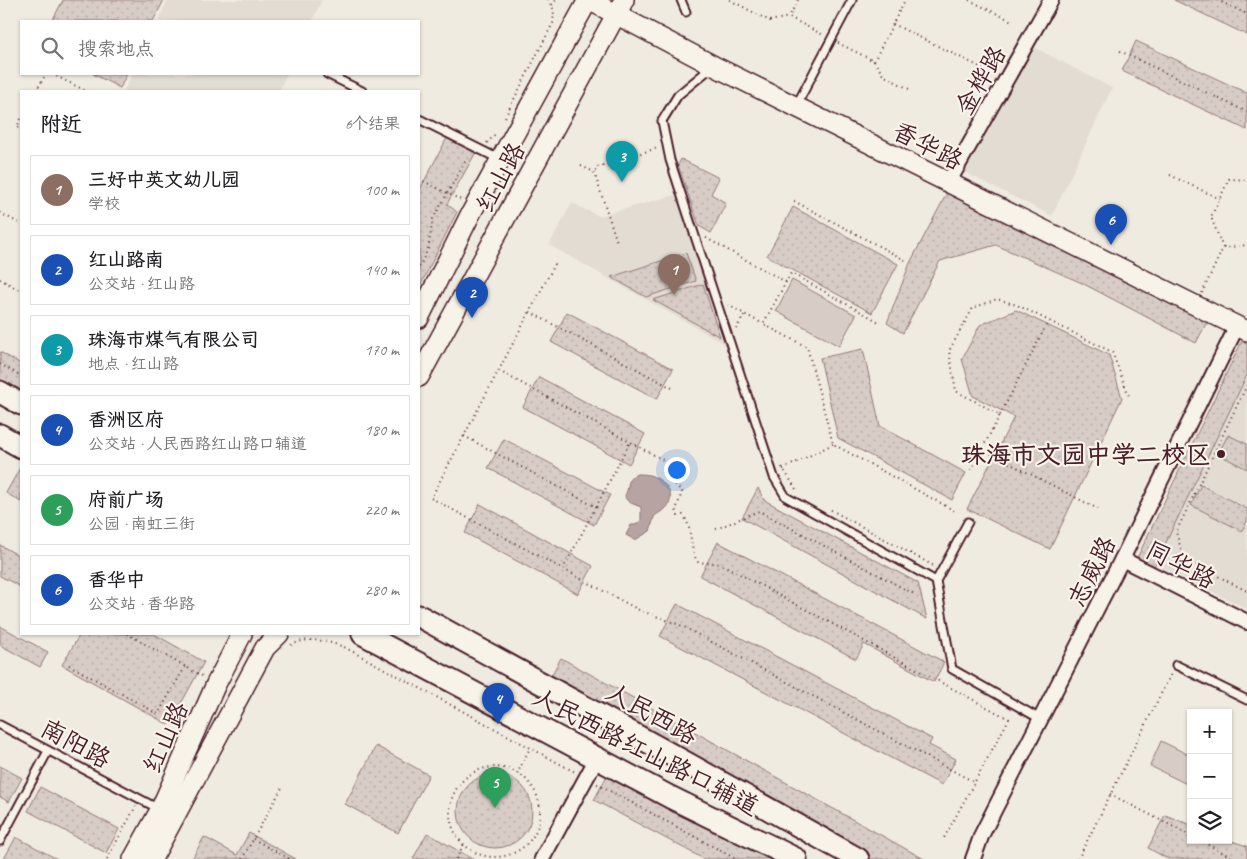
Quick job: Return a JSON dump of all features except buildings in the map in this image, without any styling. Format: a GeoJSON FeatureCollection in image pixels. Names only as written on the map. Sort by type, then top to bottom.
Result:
{"type":"FeatureCollection","features":[{"type":"Feature","properties":{"kind":"main road","name":"香华路"},"geometry":{"type":"LineString","coordinates":[[589,0],[620,7],[714,66],[1242,329]]}},
{"type":"Feature","properties":{"kind":"main road","name":"红山路"},"geometry":{"type":"LineString","coordinates":[[420,316],[474,207],[589,0]]}},
{"type":"Feature","properties":{"kind":"main road","name":"红山路"},"geometry":{"type":"LineString","coordinates":[[420,375],[620,7]]}},
{"type":"Feature","properties":{"kind":"main road"},"geometry":{"type":"LineString","coordinates":[[0,392],[20,403]]}},
{"type":"Feature","properties":{"kind":"main road"},"geometry":{"type":"LineString","coordinates":[[0,435],[20,446]]}},
{"type":"Feature","properties":{"kind":"main road","name":"人民西路"},"geometry":{"type":"LineString","coordinates":[[420,617],[690,764],[858,859]]}},
{"type":"Feature","properties":{"kind":"main road","name":"红山路"},"geometry":{"type":"LineString","coordinates":[[133,859],[160,810],[216,684],[241,635]]}},
{"type":"Feature","properties":{"kind":"main road","name":"人民西路红山路口辅道"},"geometry":{"type":"LineString","coordinates":[[366,635],[670,797],[796,859]]}},
{"type":"Feature","properties":{"kind":"main road","name":"红山路"},"geometry":{"type":"LineString","coordinates":[[152,859],[265,648],[283,640]]}},
{"type":"Feature","properties":{"kind":"street","name":"金桦路"},"geometry":{"type":"LineString","coordinates":[[948,183],[1051,0]]}},
{"type":"Feature","properties":{"kind":"street","name":"志威路"},"geometry":{"type":"LineString","coordinates":[[973,859],[982,834],[1242,329]]}},
{"type":"Feature","properties":{"kind":"street","name":"同华路"},"geometry":{"type":"LineString","coordinates":[[1122,559],[1247,622]]}},
{"type":"Feature","properties":{"kind":"street"},"geometry":{"type":"LineString","coordinates":[[542,859],[597,758]]}},
{"type":"Feature","properties":{"kind":"street","name":"志威路"},"geometry":{"type":"LineString","coordinates":[[964,859],[982,834]]}},
{"type":"Feature","properties":{"kind":"lane"},"geometry":{"type":"LineString","coordinates":[[681,0],[686,12]]}},
{"type":"Feature","properties":{"kind":"lane"},"geometry":{"type":"LineString","coordinates":[[796,106],[852,0]]}},
{"type":"Feature","properties":{"kind":"lane"},"geometry":{"type":"LineString","coordinates":[[714,66],[678,96],[662,121],[666,144],[693,231],[774,477],[786,498],[936,581]]}},
{"type":"Feature","properties":{"kind":"lane"},"geometry":{"type":"LineString","coordinates":[[329,75],[360,90]]}},
{"type":"Feature","properties":{"kind":"lane"},"geometry":{"type":"LineString","coordinates":[[420,120],[500,160]]}},
{"type":"Feature","properties":{"kind":"lane"},"geometry":{"type":"LineString","coordinates":[[968,522],[936,581],[952,668],[1035,716]]}},
{"type":"Feature","properties":{"kind":"lane"},"geometry":{"type":"LineString","coordinates":[[1176,665],[1247,700]]}},
{"type":"Feature","properties":{"kind":"lane","name":"南阳路"},"geometry":{"type":"LineString","coordinates":[[0,725],[160,810]]}},
{"type":"Feature","properties":{"kind":"lane"},"geometry":{"type":"LineString","coordinates":[[0,840],[48,751]]}},
{"type":"Feature","properties":{"kind":"path"},"geometry":{"type":"LineString","coordinates":[[502,122],[550,30],[554,18],[552,5],[548,0]]}},
{"type":"Feature","properties":{"kind":"path"},"geometry":{"type":"LineString","coordinates":[[552,5],[556,0]]}},
{"type":"Feature","properties":{"kind":"path"},"geometry":{"type":"LineString","coordinates":[[730,0],[770,21],[790,18],[874,61],[883,75],[911,90]]}},
{"type":"Feature","properties":{"kind":"path"},"geometry":{"type":"LineString","coordinates":[[790,18],[798,0]]}},
{"type":"Feature","properties":{"kind":"path"},"geometry":{"type":"LineString","coordinates":[[874,61],[905,0]]}},
{"type":"Feature","properties":{"kind":"path"},"geometry":{"type":"LineString","coordinates":[[969,0],[1012,21]]}},
{"type":"Feature","properties":{"kind":"path"},"geometry":{"type":"LineString","coordinates":[[1217,0],[1247,14]]}},
{"type":"Feature","properties":{"kind":"path"},"geometry":{"type":"LineString","coordinates":[[893,24],[986,70]]}},
{"type":"Feature","properties":{"kind":"path"},"geometry":{"type":"LineString","coordinates":[[1120,51],[1247,112]]}},
{"type":"Feature","properties":{"kind":"path"},"geometry":{"type":"LineString","coordinates":[[37,90],[45,75]]}},
{"type":"Feature","properties":{"kind":"path"},"geometry":{"type":"LineString","coordinates":[[54,75],[84,90]]}},
{"type":"Feature","properties":{"kind":"path"},"geometry":{"type":"LineString","coordinates":[[420,265],[428,249],[433,219],[464,162],[480,150],[498,130]]}},
{"type":"Feature","properties":{"kind":"path"},"geometry":{"type":"LineString","coordinates":[[617,242],[594,172],[597,166],[666,144]]}},
{"type":"Feature","properties":{"kind":"path"},"geometry":{"type":"LineString","coordinates":[[581,166],[594,172]]}},
{"type":"Feature","properties":{"kind":"path"},"geometry":{"type":"LineString","coordinates":[[1170,176],[1220,199]]}},
{"type":"Feature","properties":{"kind":"path"},"geometry":{"type":"LineString","coordinates":[[1196,306],[1224,248],[1211,217],[1229,179],[1247,180]]}},
{"type":"Feature","properties":{"kind":"path"},"geometry":{"type":"LineString","coordinates":[[420,180],[474,207]]}},
{"type":"Feature","properties":{"kind":"path"},"geometry":{"type":"LineString","coordinates":[[794,201],[905,260]]}},
{"type":"Feature","properties":{"kind":"path"},"geometry":{"type":"LineString","coordinates":[[0,213],[20,223]]}},
{"type":"Feature","properties":{"kind":"path"},"geometry":{"type":"LineString","coordinates":[[693,231],[786,282]]}},
{"type":"Feature","properties":{"kind":"path"},"geometry":{"type":"LineString","coordinates":[[1224,248],[1247,245]]}},
{"type":"Feature","properties":{"kind":"path"},"geometry":{"type":"LineString","coordinates":[[555,264],[431,498],[639,610],[680,625],[974,782]]}},
{"type":"Feature","properties":{"kind":"path"},"geometry":{"type":"LineString","coordinates":[[763,324],[791,273],[881,323]]}},
{"type":"Feature","properties":{"kind":"path"},"geometry":{"type":"LineString","coordinates":[[0,279],[20,290]]}},
{"type":"Feature","properties":{"kind":"path"},"geometry":{"type":"LineString","coordinates":[[1000,415],[956,391],[949,352],[973,308],[997,299],[1017,305],[1112,352],[1129,396]]}},
{"type":"Feature","properties":{"kind":"path"},"geometry":{"type":"LineString","coordinates":[[728,305],[807,347],[833,444],[955,511]]}},
{"type":"Feature","properties":{"kind":"path"},"geometry":{"type":"LineString","coordinates":[[530,312],[672,388]]}},
{"type":"Feature","properties":{"kind":"path"},"geometry":{"type":"LineString","coordinates":[[734,334],[745,314]]}},
{"type":"Feature","properties":{"kind":"path"},"geometry":{"type":"LineString","coordinates":[[972,470],[1049,321]]}},
{"type":"Feature","properties":{"kind":"path"},"geometry":{"type":"LineString","coordinates":[[0,364],[20,375]]}},
{"type":"Feature","properties":{"kind":"path"},"geometry":{"type":"LineString","coordinates":[[499,370],[680,469]]}},
{"type":"Feature","properties":{"kind":"path"},"geometry":{"type":"LineString","coordinates":[[1247,385],[1176,532],[1184,559],[1247,591]]}},
{"type":"Feature","properties":{"kind":"path"},"geometry":{"type":"LineString","coordinates":[[464,436],[596,508]]}},
{"type":"Feature","properties":{"kind":"path"},"geometry":{"type":"LineString","coordinates":[[563,569],[630,442]]}},
{"type":"Feature","properties":{"kind":"path"},"geometry":{"type":"LineString","coordinates":[[783,468],[833,444]]}},
{"type":"Feature","properties":{"kind":"path"},"geometry":{"type":"LineString","coordinates":[[982,449],[1098,509]]}},
{"type":"Feature","properties":{"kind":"path"},"geometry":{"type":"LineString","coordinates":[[666,461],[675,484],[682,492],[676,510],[678,516],[683,515],[688,522],[694,556],[698,562],[721,564],[1008,719],[944,838]]}},
{"type":"Feature","properties":{"kind":"path"},"geometry":{"type":"LineString","coordinates":[[779,463],[797,492]]}},
{"type":"Feature","properties":{"kind":"path"},"geometry":{"type":"LineString","coordinates":[[716,529],[760,510],[916,595]]}},
{"type":"Feature","properties":{"kind":"path"},"geometry":{"type":"LineString","coordinates":[[831,510],[942,570]]}},
{"type":"Feature","properties":{"kind":"path"},"geometry":{"type":"LineString","coordinates":[[129,635],[216,684]]}},
{"type":"Feature","properties":{"kind":"path"},"geometry":{"type":"LineString","coordinates":[[283,640],[320,640],[344,647],[736,859]]}},
{"type":"Feature","properties":{"kind":"path"},"geometry":{"type":"LineString","coordinates":[[69,665],[158,714],[185,667]]}},
{"type":"Feature","properties":{"kind":"path"},"geometry":{"type":"LineString","coordinates":[[1078,859],[1176,665]]}},
{"type":"Feature","properties":{"kind":"path"},"geometry":{"type":"LineString","coordinates":[[517,774],[530,748]]}},
{"type":"Feature","properties":{"kind":"path"},"geometry":{"type":"LineString","coordinates":[[494,767],[510,770],[517,774],[533,789],[539,804],[539,820],[534,834],[524,846],[512,854],[498,857],[470,850],[460,840],[453,828],[450,814],[451,800],[457,787],[467,776],[479,770],[494,767]]}},
{"type":"Feature","properties":{"kind":"path"},"geometry":{"type":"LineString","coordinates":[[242,859],[283,786]]}},
{"type":"Feature","properties":{"kind":"path"},"geometry":{"type":"LineString","coordinates":[[1110,794],[1187,834]]}},
{"type":"Feature","properties":{"kind":"path"},"geometry":{"type":"LineString","coordinates":[[107,859],[139,799]]}},
{"type":"Feature","properties":{"kind":"path"},"geometry":{"type":"LineString","coordinates":[[254,839],[290,859]]}},
{"type":"Feature","properties":{"kind":"path"},"geometry":{"type":"LineString","coordinates":[[456,859],[464,844]]}},
{"type":"Feature","properties":{"kind":"path"},"geometry":{"type":"LineString","coordinates":[[1207,844],[1235,859]]}},
{"type":"Feature","properties":{"kind":"path"},"geometry":{"type":"LineString","coordinates":[[482,859],[484,855]]}},
{"type":"Feature","properties":{"kind":"shaded area"},"geometry":{"type":"Polygon","coordinates":[[[63,0],[164,0],[154,20],[53,20],[63,0]]]}},
{"type":"Feature","properties":{"kind":"shaded area"},"geometry":{"type":"Polygon","coordinates":[[[168,0],[322,0],[312,20],[158,20],[168,0]]]}},
{"type":"Feature","properties":{"kind":"shaded area"},"geometry":{"type":"Polygon","coordinates":[[[1174,0],[1247,0],[1247,35],[1174,0]]]}},
{"type":"Feature","properties":{"kind":"shaded area"},"geometry":{"type":"Polygon","coordinates":[[[1136,41],[1247,93],[1247,130],[1122,71],[1136,41]]]}},
{"type":"Feature","properties":{"kind":"shaded area"},"geometry":{"type":"Polygon","coordinates":[[[1030,45],[1112,88],[1052,216],[960,170],[1030,45]]]}},
{"type":"Feature","properties":{"kind":"shaded area"},"geometry":{"type":"Polygon","coordinates":[[[95,75],[126,75],[120,88],[95,75]]]}},
{"type":"Feature","properties":{"kind":"shaded area"},"geometry":{"type":"Polygon","coordinates":[[[132,75],[287,75],[279,90],[124,90],[132,75]]]}},
{"type":"Feature","properties":{"kind":"shaded area"},"geometry":{"type":"Polygon","coordinates":[[[447,138],[476,152],[447,204],[457,212],[420,286],[420,189],[447,138]]]}},
{"type":"Feature","properties":{"kind":"shaded area"},"geometry":{"type":"Polygon","coordinates":[[[681,159],[719,178],[711,194],[726,203],[711,233],[699,226],[678,165],[681,159]]]}},
{"type":"Feature","properties":{"kind":"shaded area"},"geometry":{"type":"Polygon","coordinates":[[[947,193],[1208,320],[1196,343],[1082,283],[996,245],[940,261],[903,333],[887,323],[910,263],[947,193]]]}},
{"type":"Feature","properties":{"kind":"shaded area"},"geometry":{"type":"Polygon","coordinates":[[[678,194],[727,345],[549,245],[572,203],[599,216],[678,194]]]}},
{"type":"Feature","properties":{"kind":"shaded area"},"geometry":{"type":"Polygon","coordinates":[[[793,207],[898,264],[872,313],[767,256],[793,207]]]}},
{"type":"Feature","properties":{"kind":"shaded area"},"geometry":{"type":"Polygon","coordinates":[[[686,253],[696,281],[646,297],[611,277],[686,253]]]}},
{"type":"Feature","properties":{"kind":"shaded area"},"geometry":{"type":"Polygon","coordinates":[[[792,280],[856,315],[839,346],[776,311],[792,280]]]}},
{"type":"Feature","properties":{"kind":"shaded area"},"geometry":{"type":"Polygon","coordinates":[[[703,284],[720,337],[653,300],[703,284]]]}},
{"type":"Feature","properties":{"kind":"shaded area"},"geometry":{"type":"Polygon","coordinates":[[[1016,310],[1109,355],[1122,398],[1050,549],[967,509],[1014,417],[973,396],[962,359],[980,325],[1016,310]]]}},
{"type":"Feature","properties":{"kind":"shaded area"},"geometry":{"type":"Polygon","coordinates":[[[567,312],[673,369],[657,399],[551,342],[567,312]]]}},
{"type":"Feature","properties":{"kind":"shaded area"},"geometry":{"type":"Polygon","coordinates":[[[1242,341],[1247,343],[1247,375],[1154,567],[1137,558],[1242,341]]]}},
{"type":"Feature","properties":{"kind":"shaded area"},"geometry":{"type":"Polygon","coordinates":[[[863,349],[880,426],[966,473],[952,500],[838,438],[820,358],[863,349]]]}},
{"type":"Feature","properties":{"kind":"shaded area","name":"珠海市文园中学二校区"},"geometry":{"type":"Polygon","coordinates":[[[1247,351],[1247,609],[1144,558],[1247,351]]]}},
{"type":"Feature","properties":{"kind":"shaded area"},"geometry":{"type":"Polygon","coordinates":[[[0,352],[20,363],[20,398],[0,387],[0,352]]]}},
{"type":"Feature","properties":{"kind":"shaded area"},"geometry":{"type":"Polygon","coordinates":[[[539,377],[645,434],[629,464],[523,407],[539,377]]]}},
{"type":"Feature","properties":{"kind":"shaded area"},"geometry":{"type":"Polygon","coordinates":[[[1228,435],[1247,444],[1247,469],[1218,454],[1228,435]]]}},
{"type":"Feature","properties":{"kind":"shaded area"},"geometry":{"type":"Polygon","coordinates":[[[504,439],[610,495],[594,525],[488,468],[504,439]]]}},
{"type":"Feature","properties":{"kind":"shaded area"},"geometry":{"type":"Polygon","coordinates":[[[20,468],[20,501],[6,493],[20,468]]]}},
{"type":"Feature","properties":{"kind":"shaded area"},"geometry":{"type":"Polygon","coordinates":[[[637,474],[649,475],[662,482],[670,494],[670,499],[666,508],[654,517],[650,531],[635,540],[626,535],[631,525],[641,521],[641,507],[629,502],[625,496],[629,481],[637,474]]]}},
{"type":"Feature","properties":{"kind":"shaded area"},"geometry":{"type":"Polygon","coordinates":[[[1201,485],[1247,509],[1247,521],[1242,531],[1191,505],[1201,485]]]}},
{"type":"Feature","properties":{"kind":"shaded area"},"geometry":{"type":"Polygon","coordinates":[[[758,488],[764,500],[918,583],[927,619],[742,518],[758,488]]]}},
{"type":"Feature","properties":{"kind":"shaded area"},"geometry":{"type":"Polygon","coordinates":[[[480,504],[593,566],[578,594],[465,533],[480,504]]]}},
{"type":"Feature","properties":{"kind":"shaded area"},"geometry":{"type":"Polygon","coordinates":[[[718,542],[944,662],[934,682],[864,644],[856,659],[700,576],[718,542]]]}},
{"type":"Feature","properties":{"kind":"shaded area"},"geometry":{"type":"Polygon","coordinates":[[[0,545],[20,556],[20,586],[0,576],[0,545]]]}},
{"type":"Feature","properties":{"kind":"shaded area"},"geometry":{"type":"Polygon","coordinates":[[[677,604],[932,739],[929,745],[956,759],[942,785],[660,636],[677,604]]]}},
{"type":"Feature","properties":{"kind":"shaded area"},"geometry":{"type":"Polygon","coordinates":[[[0,626],[48,652],[40,667],[0,645],[0,626]]]}},
{"type":"Feature","properties":{"kind":"shaded area"},"geometry":{"type":"Polygon","coordinates":[[[79,635],[156,635],[204,662],[169,725],[62,665],[79,635]]]}},
{"type":"Feature","properties":{"kind":"shaded area"},"geometry":{"type":"Polygon","coordinates":[[[561,658],[924,859],[871,859],[547,683],[561,658]]]}},
{"type":"Feature","properties":{"kind":"shaded area"},"geometry":{"type":"Polygon","coordinates":[[[1161,741],[1187,754],[1187,784],[1150,766],[1161,741]]]}},
{"type":"Feature","properties":{"kind":"shaded area"},"geometry":{"type":"Polygon","coordinates":[[[376,746],[429,775],[398,833],[345,804],[376,746]]]}},
{"type":"Feature","properties":{"kind":"shaded area"},"geometry":{"type":"Polygon","coordinates":[[[0,766],[22,778],[9,802],[0,797],[0,766]]]}},
{"type":"Feature","properties":{"kind":"shaded area"},"geometry":{"type":"Polygon","coordinates":[[[611,768],[781,859],[704,859],[594,800],[611,768]]]}},
{"type":"Feature","properties":{"kind":"shaded area"},"geometry":{"type":"Polygon","coordinates":[[[488,774],[502,774],[516,780],[526,790],[532,804],[532,818],[526,832],[516,842],[502,848],[488,848],[474,842],[464,832],[458,818],[458,804],[464,790],[474,780],[488,774]]]}},
{"type":"Feature","properties":{"kind":"shaded area"},"geometry":{"type":"Polygon","coordinates":[[[40,787],[119,829],[106,853],[28,811],[40,787]]]}},
{"type":"Feature","properties":{"kind":"shaded area"},"geometry":{"type":"Polygon","coordinates":[[[1165,815],[1187,823],[1187,844],[1232,844],[1232,841],[1247,846],[1247,859],[1168,859],[1148,848],[1165,815]]]}},
{"type":"Feature","properties":{"kind":"shaded area"},"geometry":{"type":"Polygon","coordinates":[[[249,833],[296,859],[192,859],[204,837],[237,855],[249,833]]]}},
{"type":"Feature","properties":{"kind":"shaded area"},"geometry":{"type":"Polygon","coordinates":[[[427,833],[473,859],[413,859],[427,833]]]}},
{"type":"Feature","properties":{"kind":"shaded area"},"geometry":{"type":"Polygon","coordinates":[[[16,837],[57,859],[4,859],[16,837]]]}},
{"type":"Feature","properties":{"kind":"place","name":"珠海市煤气有限公司"},"geometry":{"type":"Point","coordinates":[622,182]}},
{"type":"Feature","properties":{"kind":"place","name":"香华中"},"geometry":{"type":"Point","coordinates":[1111,245]}},
{"type":"Feature","properties":{"kind":"place","name":"三好中英文幼儿园"},"geometry":{"type":"Point","coordinates":[674,295]}},
{"type":"Feature","properties":{"kind":"place","name":"红山路南"},"geometry":{"type":"Point","coordinates":[472,318]}},
{"type":"Feature","properties":{"kind":"place","name":"珠海市文园中学二校区"},"geometry":{"type":"Point","coordinates":[1221,454]}},
{"type":"Feature","properties":{"kind":"place","name":"香洲区府"},"geometry":{"type":"Point","coordinates":[498,724]}},
{"type":"Feature","properties":{"kind":"place","name":"府前广场"},"geometry":{"type":"Point","coordinates":[495,808]}}]}
